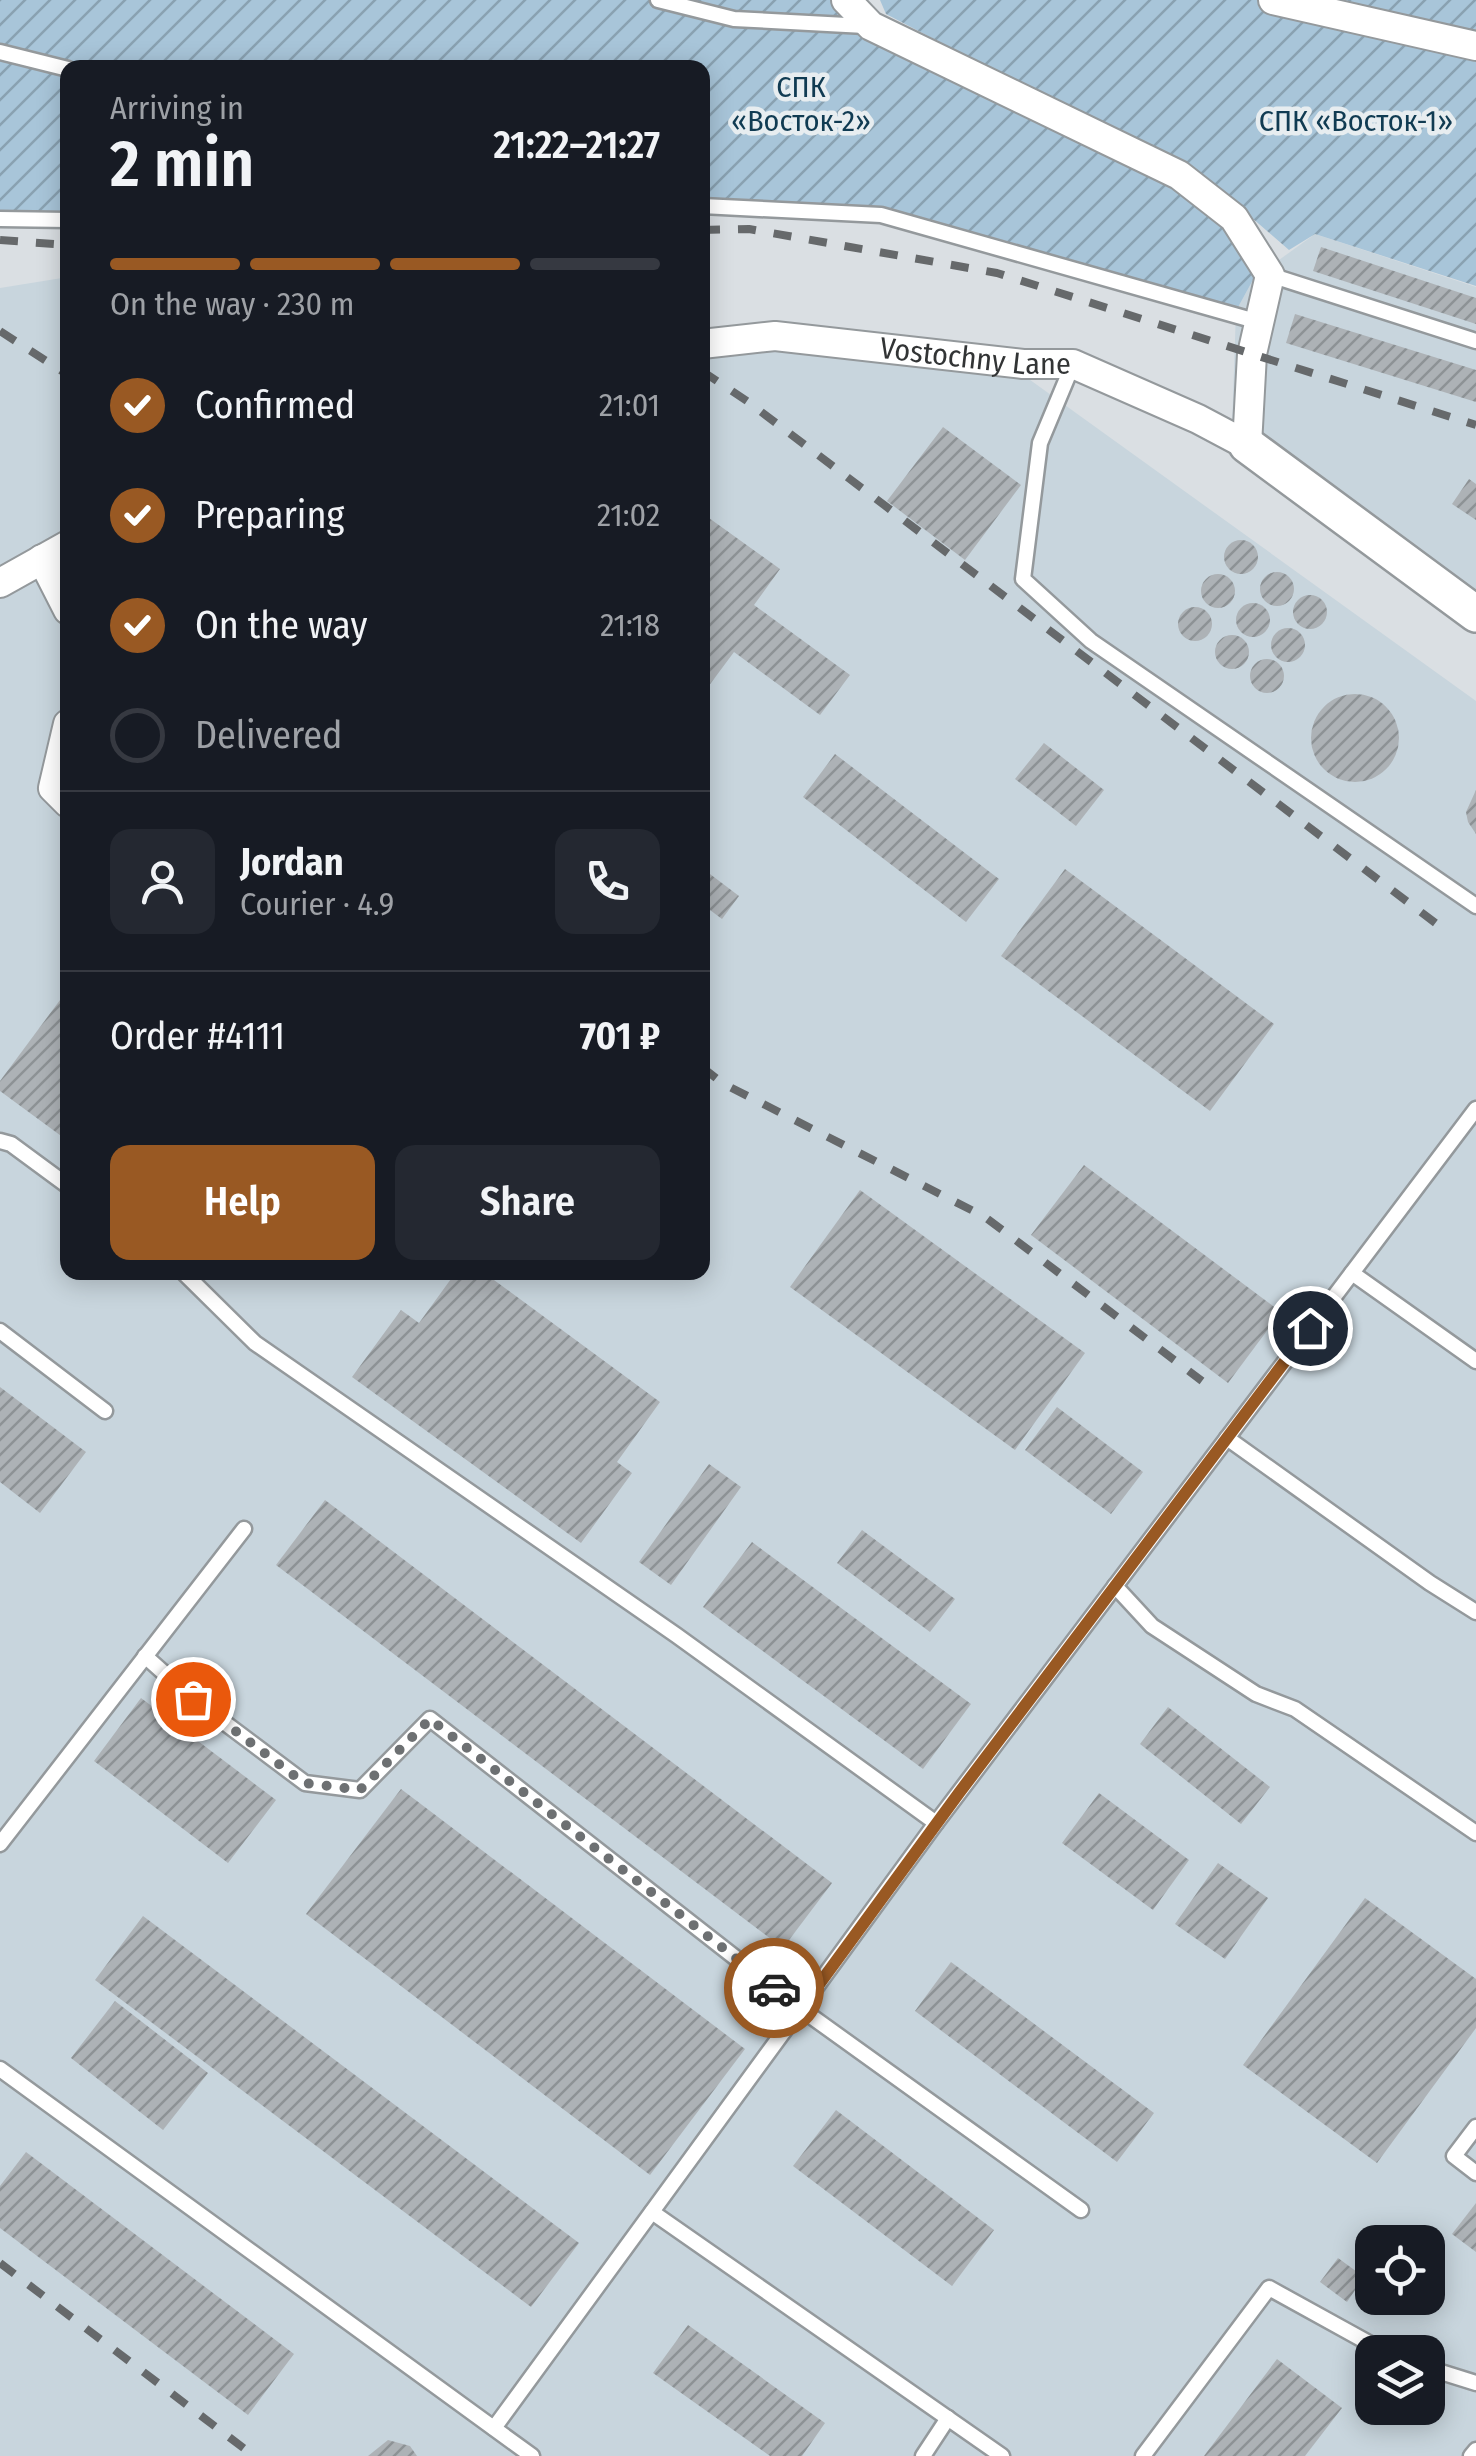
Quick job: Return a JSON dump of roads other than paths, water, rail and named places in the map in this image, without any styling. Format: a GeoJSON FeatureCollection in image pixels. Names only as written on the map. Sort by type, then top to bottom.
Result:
{"type":"FeatureCollection","features":[{"type":"Feature","properties":{"kind":"street"},"geometry":{"type":"LineString","coordinates":[[846,0],[871,26],[1179,175],[1234,218],[1270,275],[1252,354],[1247,445]]}},
{"type":"Feature","properties":{"kind":"street"},"geometry":{"type":"LineString","coordinates":[[1272,0],[1476,46]]}},
{"type":"Feature","properties":{"kind":"street","name":"Vostochny Lane"},"geometry":{"type":"LineString","coordinates":[[710,343],[775,336],[1023,364],[1073,364],[1247,445],[1476,614]]}},
{"type":"Feature","properties":{"kind":"street"},"geometry":{"type":"LineString","coordinates":[[0,584],[60,550]]}},
{"type":"Feature","properties":{"kind":"street"},"geometry":{"type":"LineString","coordinates":[[42,560],[60,595]]}},
{"type":"Feature","properties":{"kind":"street"},"geometry":{"type":"LineString","coordinates":[[60,756],[52,788],[60,795]]}},
{"type":"Feature","properties":{"kind":"lane"},"geometry":{"type":"LineString","coordinates":[[658,0],[734,19],[871,26]]}},
{"type":"Feature","properties":{"kind":"lane"},"geometry":{"type":"LineString","coordinates":[[0,52],[60,67]]}},
{"type":"Feature","properties":{"kind":"lane"},"geometry":{"type":"LineString","coordinates":[[710,206],[882,216],[1259,322]]}},
{"type":"Feature","properties":{"kind":"lane"},"geometry":{"type":"LineString","coordinates":[[0,219],[60,220]]}},
{"type":"Feature","properties":{"kind":"lane"},"geometry":{"type":"LineString","coordinates":[[1270,275],[1476,341]]}},
{"type":"Feature","properties":{"kind":"lane"},"geometry":{"type":"LineString","coordinates":[[1073,364],[1040,443],[1023,579],[1091,641],[1476,906]]}},
{"type":"Feature","properties":{"kind":"lane"},"geometry":{"type":"LineString","coordinates":[[494,2428],[936,1823],[1476,1109]]}},
{"type":"Feature","properties":{"kind":"lane"},"geometry":{"type":"LineString","coordinates":[[0,1142],[11,1144],[60,1180]]}},
{"type":"Feature","properties":{"kind":"lane"},"geometry":{"type":"LineString","coordinates":[[1352,1273],[1476,1361]]}},
{"type":"Feature","properties":{"kind":"lane"},"geometry":{"type":"LineString","coordinates":[[191,1280],[255,1343],[676,1636],[936,1823]]}},
{"type":"Feature","properties":{"kind":"lane"},"geometry":{"type":"LineString","coordinates":[[0,1331],[105,1411]]}},
{"type":"Feature","properties":{"kind":"lane"},"geometry":{"type":"LineString","coordinates":[[1227,1438],[1430,1584],[1476,1612]]}},
{"type":"Feature","properties":{"kind":"lane"},"geometry":{"type":"LineString","coordinates":[[0,1844],[244,1529]]}},
{"type":"Feature","properties":{"kind":"lane"},"geometry":{"type":"LineString","coordinates":[[1115,1586],[1152,1626],[1256,1694],[1295,1709],[1476,1833]]}},
{"type":"Feature","properties":{"kind":"lane"},"geometry":{"type":"LineString","coordinates":[[145,1656],[193,1699],[304,1783],[360,1790],[430,1719],[801,2009],[1082,2210]]}},
{"type":"Feature","properties":{"kind":"lane"},"geometry":{"type":"LineString","coordinates":[[0,2069],[532,2456]]}},
{"type":"Feature","properties":{"kind":"lane"},"geometry":{"type":"LineString","coordinates":[[1476,2127],[1454,2156],[1476,2172]]}},
{"type":"Feature","properties":{"kind":"lane"},"geometry":{"type":"LineString","coordinates":[[652,2212],[1002,2456]]}},
{"type":"Feature","properties":{"kind":"lane"},"geometry":{"type":"LineString","coordinates":[[1142,2456],[1269,2288],[1355,2335]]}},
{"type":"Feature","properties":{"kind":"lane"},"geometry":{"type":"LineString","coordinates":[[1445,2373],[1476,2383]]}},
{"type":"Feature","properties":{"kind":"lane"},"geometry":{"type":"LineString","coordinates":[[922,2456],[948,2418]]}},
{"type":"Feature","properties":{"kind":"lane"},"geometry":{"type":"LineString","coordinates":[[1471,2456],[1476,2450]]}},
{"type":"Feature","properties":{"kind":"railway"},"geometry":{"type":"LineString","coordinates":[[710,230],[749,229],[997,273],[1476,425]]}},
{"type":"Feature","properties":{"kind":"railway"},"geometry":{"type":"LineString","coordinates":[[0,240],[60,244]]}},
{"type":"Feature","properties":{"kind":"railway"},"geometry":{"type":"LineString","coordinates":[[0,331],[60,370]]}},
{"type":"Feature","properties":{"kind":"railway"},"geometry":{"type":"LineString","coordinates":[[710,376],[1446,931]]}},
{"type":"Feature","properties":{"kind":"railway"},"geometry":{"type":"LineString","coordinates":[[710,1073],[985,1217],[1202,1381]]}},
{"type":"Feature","properties":{"kind":"railway"},"geometry":{"type":"LineString","coordinates":[[0,2263],[254,2456]]}},
{"type":"Feature","properties":{"kind":"park label","name":"СПК «Восток-2»"},"geometry":{"type":"Point","coordinates":[801,104]}},
{"type":"Feature","properties":{"kind":"park label","name":"СПК «Восток-1»"},"geometry":{"type":"Point","coordinates":[1356,121]}}]}
